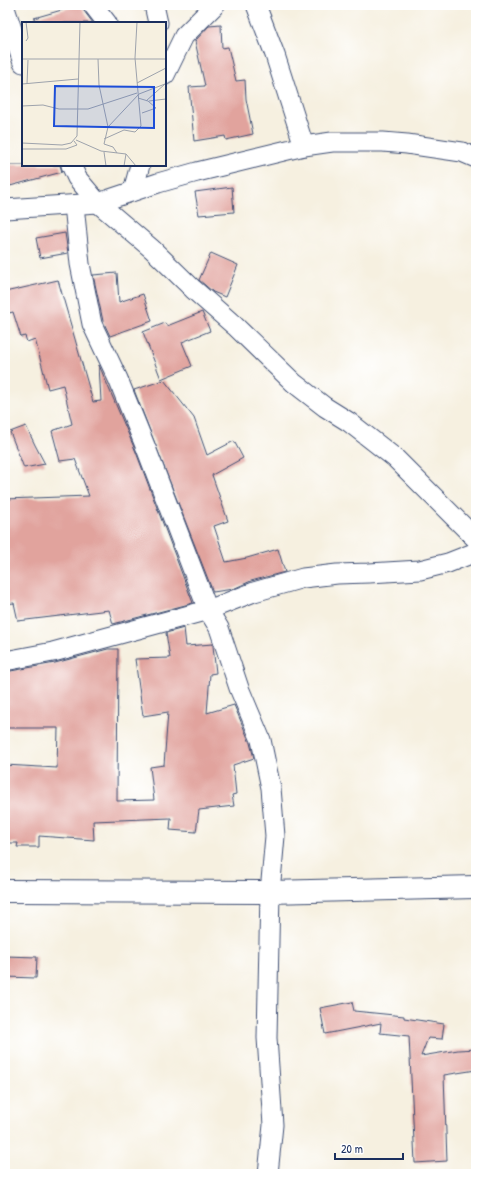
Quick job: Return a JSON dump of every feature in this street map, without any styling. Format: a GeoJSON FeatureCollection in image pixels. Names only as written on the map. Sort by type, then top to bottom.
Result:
{"type":"FeatureCollection","features":[{"type":"Feature","properties":{"kind":"main road"},"geometry":{"type":"LineString","coordinates":[[5,891],[270,892],[476,887]]}},
{"type":"Feature","properties":{"kind":"street"},"geometry":{"type":"LineString","coordinates":[[93,5],[106,22]]}},
{"type":"Feature","properties":{"kind":"street"},"geometry":{"type":"LineString","coordinates":[[154,5],[158,22]]}},
{"type":"Feature","properties":{"kind":"street"},"geometry":{"type":"LineString","coordinates":[[166,69],[184,36],[215,5]]}},
{"type":"Feature","properties":{"kind":"street"},"geometry":{"type":"LineString","coordinates":[[256,5],[276,54],[304,146]]}},
{"type":"Feature","properties":{"kind":"street"},"geometry":{"type":"LineString","coordinates":[[5,8],[22,60]]}},
{"type":"Feature","properties":{"kind":"street"},"geometry":{"type":"LineString","coordinates":[[5,209],[98,202],[204,170],[304,146],[332,142],[383,142],[462,152],[476,158]]}},
{"type":"Feature","properties":{"kind":"street"},"geometry":{"type":"LineString","coordinates":[[71,166],[77,178],[98,202],[152,248],[294,383],[325,407],[349,422],[395,458],[476,539]]}},
{"type":"Feature","properties":{"kind":"street"},"geometry":{"type":"LineString","coordinates":[[133,191],[140,166]]}},
{"type":"Feature","properties":{"kind":"street"},"geometry":{"type":"LineString","coordinates":[[74,205],[80,264],[92,324],[118,380],[146,448],[208,610],[219,628],[239,688],[261,740],[271,788],[275,836],[270,892],[267,1038],[273,1125],[268,1174]]}},
{"type":"Feature","properties":{"kind":"street"},"geometry":{"type":"LineString","coordinates":[[5,661],[53,652],[208,610],[254,592],[303,578],[337,574],[420,570],[448,563],[476,552]]}},
{"type":"Feature","properties":{"kind":"building"},"geometry":{"type":"Polygon","coordinates":[[[82,5],[84,11],[92,22],[35,22],[34,18],[82,5]]]}},
{"type":"Feature","properties":{"kind":"building"},"geometry":{"type":"Polygon","coordinates":[[[221,25],[222,48],[228,47],[236,81],[245,80],[246,99],[253,134],[226,140],[225,136],[194,141],[189,87],[205,86],[195,41],[209,26],[221,25]]]}},
{"type":"Feature","properties":{"kind":"building"},"geometry":{"type":"Polygon","coordinates":[[[7,165],[60,166],[62,172],[10,186],[7,165]]]}},
{"type":"Feature","properties":{"kind":"building"},"geometry":{"type":"Polygon","coordinates":[[[232,187],[234,212],[199,215],[195,192],[232,187]]]}},
{"type":"Feature","properties":{"kind":"building"},"geometry":{"type":"Polygon","coordinates":[[[65,233],[68,253],[40,258],[36,238],[65,233]]]}},
{"type":"Feature","properties":{"kind":"building"},"geometry":{"type":"Polygon","coordinates":[[[211,253],[238,265],[225,297],[213,292],[199,280],[211,253]]]}},
{"type":"Feature","properties":{"kind":"building"},"geometry":{"type":"Polygon","coordinates":[[[117,273],[119,302],[143,294],[152,321],[110,336],[103,321],[93,275],[117,273]]]}},
{"type":"Feature","properties":{"kind":"building"},"geometry":{"type":"Polygon","coordinates":[[[58,280],[93,402],[101,401],[99,365],[136,452],[193,603],[113,624],[109,610],[18,621],[14,603],[5,604],[5,522],[7,522],[5,499],[89,496],[75,459],[60,461],[52,431],[72,424],[63,385],[48,389],[35,339],[27,342],[25,336],[21,337],[13,312],[9,313],[5,295],[5,292],[58,280]]]}},
{"type":"Feature","properties":{"kind":"building"},"geometry":{"type":"Polygon","coordinates":[[[202,312],[210,331],[182,342],[192,366],[161,379],[143,332],[165,323],[167,326],[202,312]]]}},
{"type":"Feature","properties":{"kind":"building"},"geometry":{"type":"Polygon","coordinates":[[[164,380],[194,418],[207,455],[234,441],[243,458],[212,475],[228,521],[214,526],[226,562],[247,558],[278,549],[285,572],[251,581],[233,589],[213,592],[134,390],[164,380]]]}},
{"type":"Feature","properties":{"kind":"building"},"geometry":{"type":"Polygon","coordinates":[[[26,426],[45,464],[24,468],[10,432],[26,426]]]}},
{"type":"Feature","properties":{"kind":"building"},"geometry":{"type":"Polygon","coordinates":[[[184,628],[186,646],[213,644],[216,673],[210,674],[207,713],[234,705],[250,743],[254,758],[233,765],[236,794],[232,795],[234,806],[199,810],[196,832],[170,830],[171,818],[93,821],[94,840],[39,836],[39,847],[17,847],[18,843],[5,843],[5,765],[57,768],[58,728],[5,728],[5,672],[55,663],[108,649],[118,649],[117,801],[154,800],[150,767],[164,765],[168,712],[143,716],[135,659],[170,658],[166,633],[184,628]]]}},
{"type":"Feature","properties":{"kind":"building"},"geometry":{"type":"Polygon","coordinates":[[[5,956],[37,957],[36,978],[5,977],[5,956]]]}},
{"type":"Feature","properties":{"kind":"building"},"geometry":{"type":"Polygon","coordinates":[[[352,1002],[354,1011],[404,1016],[404,1018],[444,1024],[442,1039],[428,1038],[421,1056],[458,1050],[476,1049],[476,1070],[444,1075],[447,1161],[415,1163],[409,1036],[380,1033],[381,1023],[325,1034],[320,1008],[352,1002]]]}}]}
